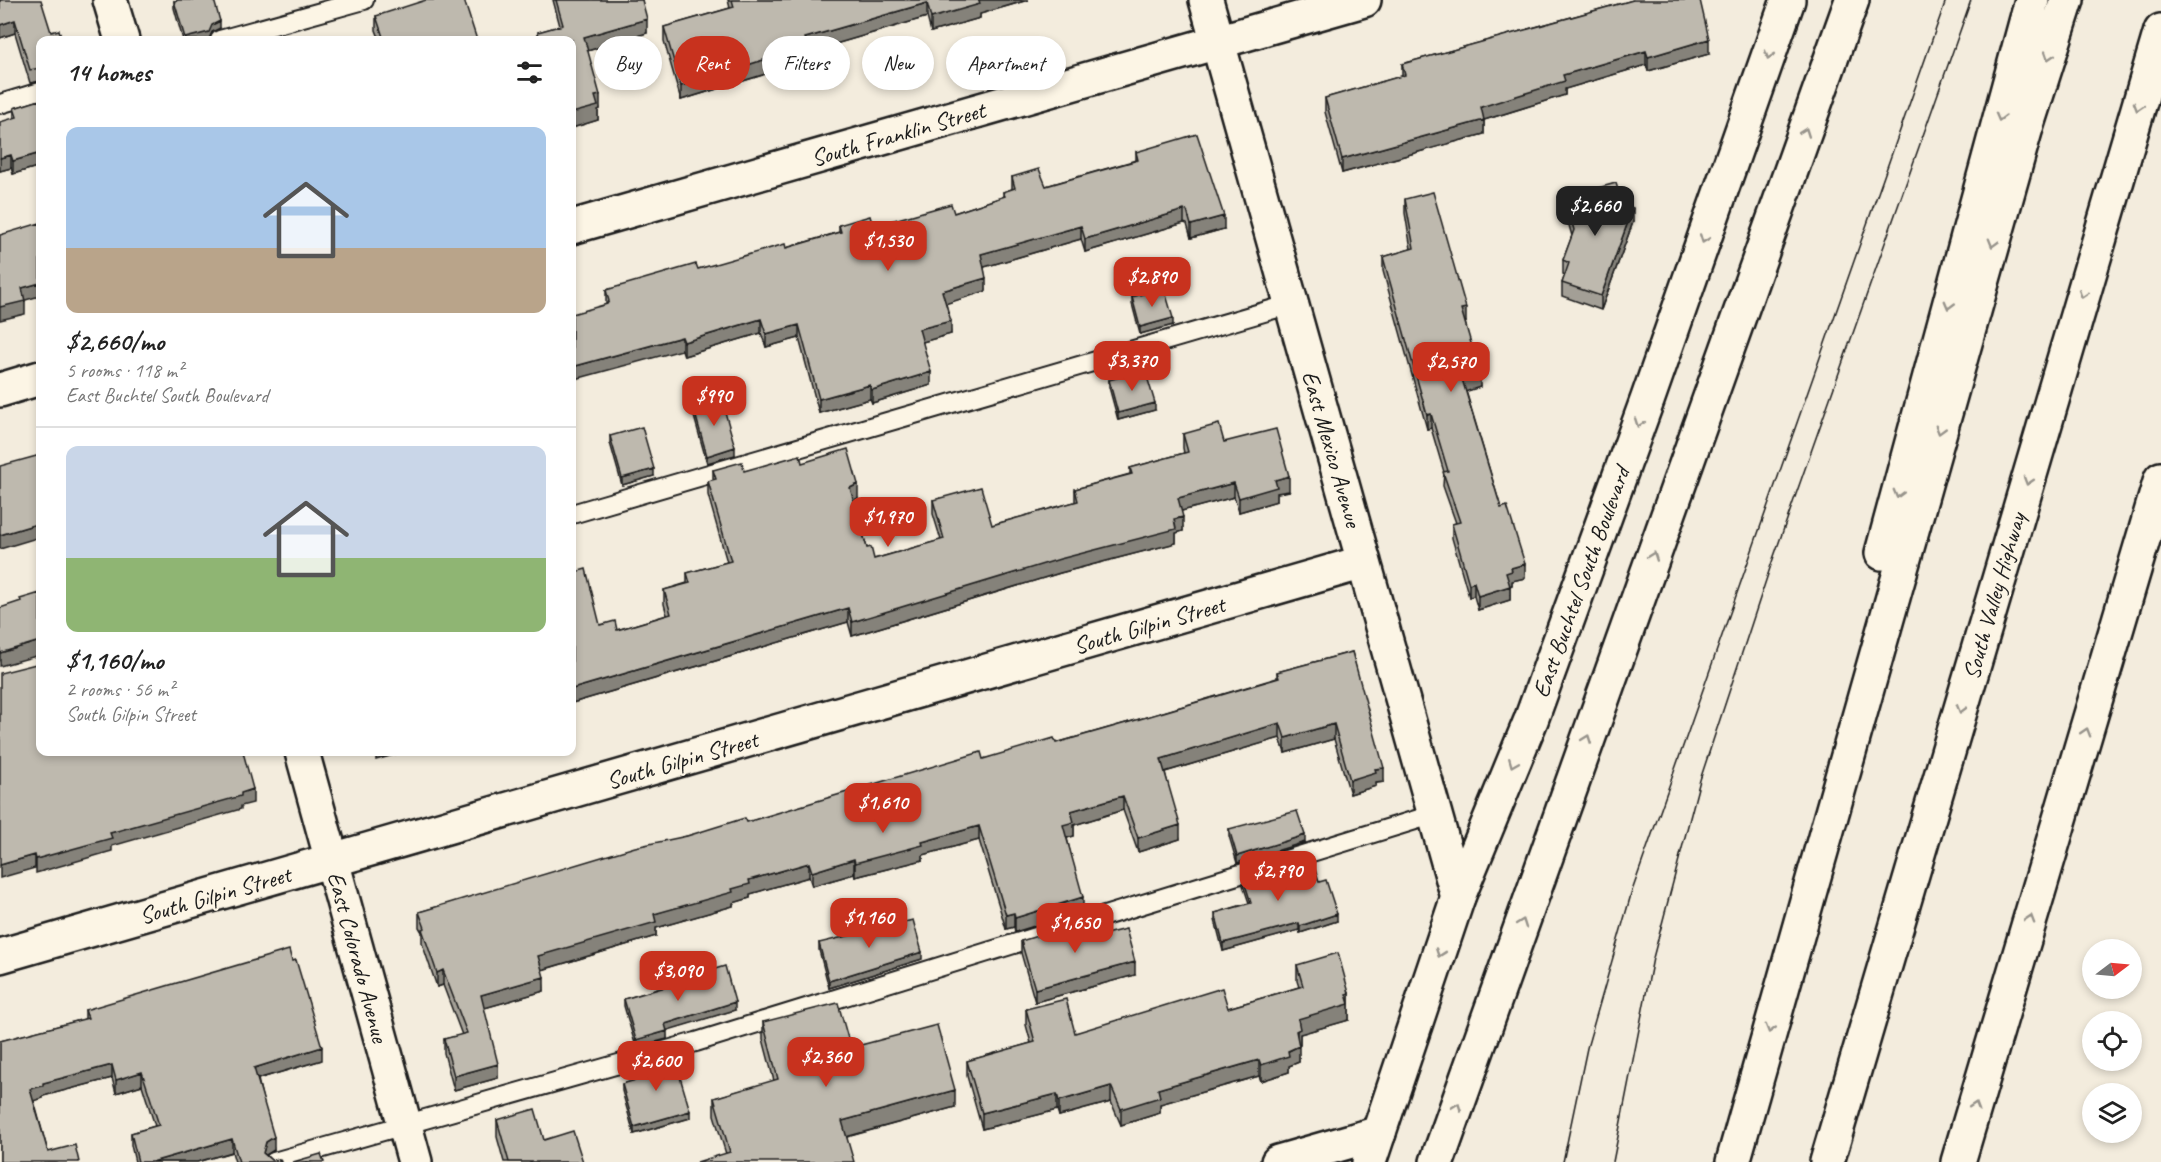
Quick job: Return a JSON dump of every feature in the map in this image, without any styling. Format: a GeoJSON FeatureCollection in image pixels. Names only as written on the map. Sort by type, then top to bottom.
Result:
{"type":"FeatureCollection","features":[{"type":"Feature","properties":{"kind":"main road"},"geometry":{"type":"LineString","coordinates":[[110,0],[121,36]]}},
{"type":"Feature","properties":{"kind":"main road","name":"East Mexico Avenue"},"geometry":{"type":"LineString","coordinates":[[1206,0],[1458,897]]}},
{"type":"Feature","properties":{"kind":"main road","name":"South Franklin Street"},"geometry":{"type":"LineString","coordinates":[[576,226],[1364,0]]}},
{"type":"Feature","properties":{"kind":"main road","name":"East Buchtel South Boulevard"},"geometry":{"type":"LineString","coordinates":[[1374,1148],[1458,897],[1535,709],[1652,387],[1788,0]]}},
{"type":"Feature","properties":{"kind":"main road"},"geometry":{"type":"LineString","coordinates":[[1437,1162],[1852,0]]}},
{"type":"Feature","properties":{"kind":"main road"},"geometry":{"type":"LineString","coordinates":[[1785,973],[1878,565],[2032,0]]}},
{"type":"Feature","properties":{"kind":"main road"},"geometry":{"type":"LineString","coordinates":[[1733,1162],[2025,131],[2067,0]]}},
{"type":"Feature","properties":{"kind":"main road","name":"South Valley Highway"},"geometry":{"type":"LineString","coordinates":[[1827,1162],[2161,31]]}},
{"type":"Feature","properties":{"kind":"main road"},"geometry":{"type":"LineString","coordinates":[[0,390],[36,379]]}},
{"type":"Feature","properties":{"kind":"main road"},"geometry":{"type":"LineString","coordinates":[[1958,1162],[2161,479]]}},
{"type":"Feature","properties":{"kind":"main road","name":"South Gilpin Street"},"geometry":{"type":"LineString","coordinates":[[0,956],[332,862],[1364,562]]}},
{"type":"Feature","properties":{"kind":"main road","name":"East Colorado Avenue"},"geometry":{"type":"LineString","coordinates":[[303,756],[415,1162]]}},
{"type":"Feature","properties":{"kind":"main road"},"geometry":{"type":"LineString","coordinates":[[1278,1162],[1374,1148]]}},
{"type":"Feature","properties":{"kind":"lane"},"geometry":{"type":"LineString","coordinates":[[234,36],[364,0]]}},
{"type":"Feature","properties":{"kind":"lane"},"geometry":{"type":"LineString","coordinates":[[0,104],[36,93]]}},
{"type":"Feature","properties":{"kind":"lane"},"geometry":{"type":"LineString","coordinates":[[576,513],[1292,304]]}},
{"type":"Feature","properties":{"kind":"lane"},"geometry":{"type":"LineString","coordinates":[[274,1162],[696,1042],[1435,814]]}},
{"type":"Feature","properties":{"kind":"building"},"geometry":{"type":"Polygon","coordinates":[[[0,0],[41,0],[51,32],[59,30],[61,36],[36,36],[36,69],[30,70],[15,20],[0,25],[0,0]]]}},
{"type":"Feature","properties":{"kind":"building"},"geometry":{"type":"Polygon","coordinates":[[[214,0],[220,21],[212,25],[209,32],[184,36],[174,1],[214,0]]]}},
{"type":"Feature","properties":{"kind":"building"},"geometry":{"type":"Polygon","coordinates":[[[426,0],[464,0],[476,36],[383,36],[376,16],[426,0]]]}},
{"type":"Feature","properties":{"kind":"building"},"geometry":{"type":"Polygon","coordinates":[[[556,0],[642,0],[647,19],[584,37],[594,73],[594,90],[599,90],[600,95],[595,96],[598,106],[576,112],[576,36],[539,36],[538,32],[563,25],[556,0]]]}},
{"type":"Feature","properties":{"kind":"building"},"geometry":{"type":"Polygon","coordinates":[[[732,0],[979,0],[980,4],[931,18],[927,3],[812,36],[762,36],[762,60],[750,64],[750,36],[674,36],[674,62],[664,27],[734,7],[732,0]]]}},
{"type":"Feature","properties":{"kind":"building"},"geometry":{"type":"Polygon","coordinates":[[[1633,0],[1700,0],[1709,39],[1648,57],[1646,51],[1563,75],[1565,81],[1481,107],[1484,120],[1342,159],[1325,98],[1405,75],[1402,64],[1633,0]]]}},
{"type":"Feature","properties":{"kind":"building"},"geometry":{"type":"Polygon","coordinates":[[[36,101],[36,154],[13,161],[11,155],[0,158],[0,122],[17,117],[14,108],[36,101]]]}},
{"type":"Feature","properties":{"kind":"building"},"geometry":{"type":"Polygon","coordinates":[[[1197,134],[1224,216],[1191,225],[1187,211],[1184,210],[1085,239],[1081,226],[981,254],[986,278],[942,291],[951,321],[919,329],[931,372],[872,390],[870,385],[819,399],[799,325],[766,334],[761,319],[684,342],[682,337],[576,366],[576,313],[607,304],[609,301],[606,290],[696,264],[698,269],[785,244],[786,248],[841,232],[839,225],[870,216],[873,226],[951,204],[954,213],[1005,196],[1003,192],[1015,188],[1012,177],[1039,169],[1046,186],[1138,160],[1136,152],[1197,134]]]}},
{"type":"Feature","properties":{"kind":"building"},"geometry":{"type":"Polygon","coordinates":[[[1616,183],[1622,204],[1633,208],[1601,296],[1562,283],[1569,263],[1563,260],[1574,230],[1565,197],[1616,183]]]}},
{"type":"Feature","properties":{"kind":"building"},"geometry":{"type":"Polygon","coordinates":[[[1433,192],[1466,308],[1461,309],[1480,374],[1462,379],[1501,508],[1507,506],[1525,564],[1511,568],[1512,571],[1506,573],[1510,586],[1478,596],[1474,582],[1469,584],[1452,524],[1460,522],[1443,472],[1448,471],[1431,414],[1427,415],[1383,257],[1414,248],[1405,199],[1433,192]]]}},
{"type":"Feature","properties":{"kind":"building"},"geometry":{"type":"Polygon","coordinates":[[[36,224],[36,284],[22,288],[25,301],[0,307],[0,235],[36,224]]]}},
{"type":"Feature","properties":{"kind":"building"},"geometry":{"type":"Polygon","coordinates":[[[1164,288],[1173,318],[1140,327],[1132,297],[1164,288]]]}},
{"type":"Feature","properties":{"kind":"building"},"geometry":{"type":"Polygon","coordinates":[[[1145,370],[1155,403],[1118,413],[1109,380],[1145,370]]]}},
{"type":"Feature","properties":{"kind":"building"},"geometry":{"type":"Polygon","coordinates":[[[721,398],[735,447],[707,456],[693,406],[721,398]]]}},
{"type":"Feature","properties":{"kind":"building"},"geometry":{"type":"Polygon","coordinates":[[[1219,424],[1224,442],[1276,429],[1289,476],[1275,480],[1277,487],[1239,498],[1234,483],[1178,498],[1183,517],[1174,519],[1176,529],[1060,559],[852,622],[848,608],[576,688],[576,572],[586,569],[600,625],[615,621],[617,630],[671,614],[664,590],[690,583],[687,573],[731,561],[708,481],[716,479],[713,470],[742,462],[744,471],[800,455],[802,463],[848,449],[858,484],[850,488],[867,548],[871,547],[874,559],[944,539],[933,500],[981,487],[992,525],[1078,501],[1075,489],[1132,474],[1130,468],[1188,452],[1183,434],[1219,424]]]}},
{"type":"Feature","properties":{"kind":"building"},"geometry":{"type":"Polygon","coordinates":[[[642,427],[654,469],[622,478],[610,436],[642,427]]]}},
{"type":"Feature","properties":{"kind":"building"},"geometry":{"type":"Polygon","coordinates":[[[36,456],[36,524],[0,535],[0,466],[36,456]]]}},
{"type":"Feature","properties":{"kind":"building"},"geometry":{"type":"Polygon","coordinates":[[[36,594],[36,642],[0,653],[0,608],[21,601],[20,599],[36,594]]]}},
{"type":"Feature","properties":{"kind":"building"},"geometry":{"type":"Polygon","coordinates":[[[1352,652],[1384,768],[1375,769],[1376,772],[1350,780],[1334,724],[1285,738],[1280,723],[1161,759],[1180,825],[1138,838],[1123,796],[1071,811],[1074,822],[1063,825],[1083,897],[1015,918],[1014,913],[1006,915],[979,826],[922,842],[923,845],[855,863],[854,859],[812,872],[809,863],[749,880],[750,884],[732,889],[733,892],[654,914],[656,922],[538,956],[544,977],[481,995],[498,1064],[454,1076],[444,1039],[467,1033],[443,970],[437,973],[422,929],[425,928],[419,912],[635,847],[687,836],[745,818],[747,822],[981,752],[983,759],[1054,738],[1056,743],[1279,678],[1277,672],[1352,652]]]}},
{"type":"Feature","properties":{"kind":"building"},"geometry":{"type":"Polygon","coordinates":[[[36,664],[36,756],[244,756],[253,789],[241,793],[241,796],[110,833],[112,838],[36,859],[35,855],[0,865],[0,673],[36,664]]]}},
{"type":"Feature","properties":{"kind":"building"},"geometry":{"type":"Polygon","coordinates":[[[1297,811],[1305,835],[1237,856],[1229,829],[1297,811]]]}},
{"type":"Feature","properties":{"kind":"building"},"geometry":{"type":"Polygon","coordinates":[[[1311,857],[1319,882],[1326,880],[1337,914],[1300,926],[1299,923],[1223,943],[1215,913],[1251,903],[1243,878],[1311,857]]]}},
{"type":"Feature","properties":{"kind":"building"},"geometry":{"type":"Polygon","coordinates":[[[913,920],[922,952],[829,981],[819,943],[913,920]]]}},
{"type":"Feature","properties":{"kind":"building"},"geometry":{"type":"Polygon","coordinates":[[[1089,920],[1093,937],[1126,929],[1135,962],[1035,989],[1021,941],[1089,920]]]}},
{"type":"Feature","properties":{"kind":"building"},"geometry":{"type":"Polygon","coordinates":[[[289,950],[292,961],[296,960],[322,1047],[254,1068],[274,1137],[266,1142],[263,1153],[271,1160],[280,1159],[281,1162],[239,1162],[232,1139],[152,1162],[138,1162],[131,1133],[159,1125],[142,1072],[116,1080],[112,1065],[43,1083],[43,1086],[30,1089],[48,1152],[75,1145],[79,1162],[0,1162],[0,1041],[88,1018],[85,1010],[289,950]]]}},
{"type":"Feature","properties":{"kind":"building"},"geometry":{"type":"Polygon","coordinates":[[[1338,953],[1349,993],[1346,994],[1349,1004],[1298,1019],[1300,1029],[1296,1031],[1299,1046],[1288,1051],[1289,1056],[1261,1065],[1259,1060],[1158,1089],[1160,1097],[1121,1109],[1111,1086],[1059,1101],[1057,1094],[982,1113],[967,1061],[1035,1042],[1026,1009],[1066,999],[1075,1033],[1222,988],[1228,1008],[1303,986],[1297,965],[1338,953]]]}},
{"type":"Feature","properties":{"kind":"building"},"geometry":{"type":"Polygon","coordinates":[[[725,966],[735,1002],[665,1024],[667,1031],[636,1040],[624,999],[696,978],[695,975],[725,966]]]}},
{"type":"Feature","properties":{"kind":"building"},"geometry":{"type":"Polygon","coordinates":[[[838,1003],[849,1042],[856,1040],[857,1046],[937,1025],[955,1090],[842,1121],[854,1162],[697,1162],[730,1152],[714,1098],[778,1079],[763,1022],[838,1003]]]}},
{"type":"Feature","properties":{"kind":"building"},"geometry":{"type":"Polygon","coordinates":[[[673,1053],[690,1111],[634,1127],[622,1084],[646,1077],[642,1062],[673,1053]]]}},
{"type":"Feature","properties":{"kind":"building"},"geometry":{"type":"Polygon","coordinates":[[[535,1109],[544,1140],[573,1131],[583,1162],[509,1162],[497,1120],[535,1109]]]}},
{"type":"Feature","properties":{"kind":"building"},"geometry":{"type":"Polygon","coordinates":[[[321,1154],[324,1162],[293,1162],[321,1154]]]}},
{"type":"Feature","properties":{"kind":"tram line"},"geometry":{"type":"LineString","coordinates":[[1563,1162],[1587,1048],[1632,891],[1946,0]]}},
{"type":"Feature","properties":{"kind":"tram line"},"geometry":{"type":"LineString","coordinates":[[1613,1162],[1653,958],[1700,780],[1772,562],[1971,0]]}}]}
